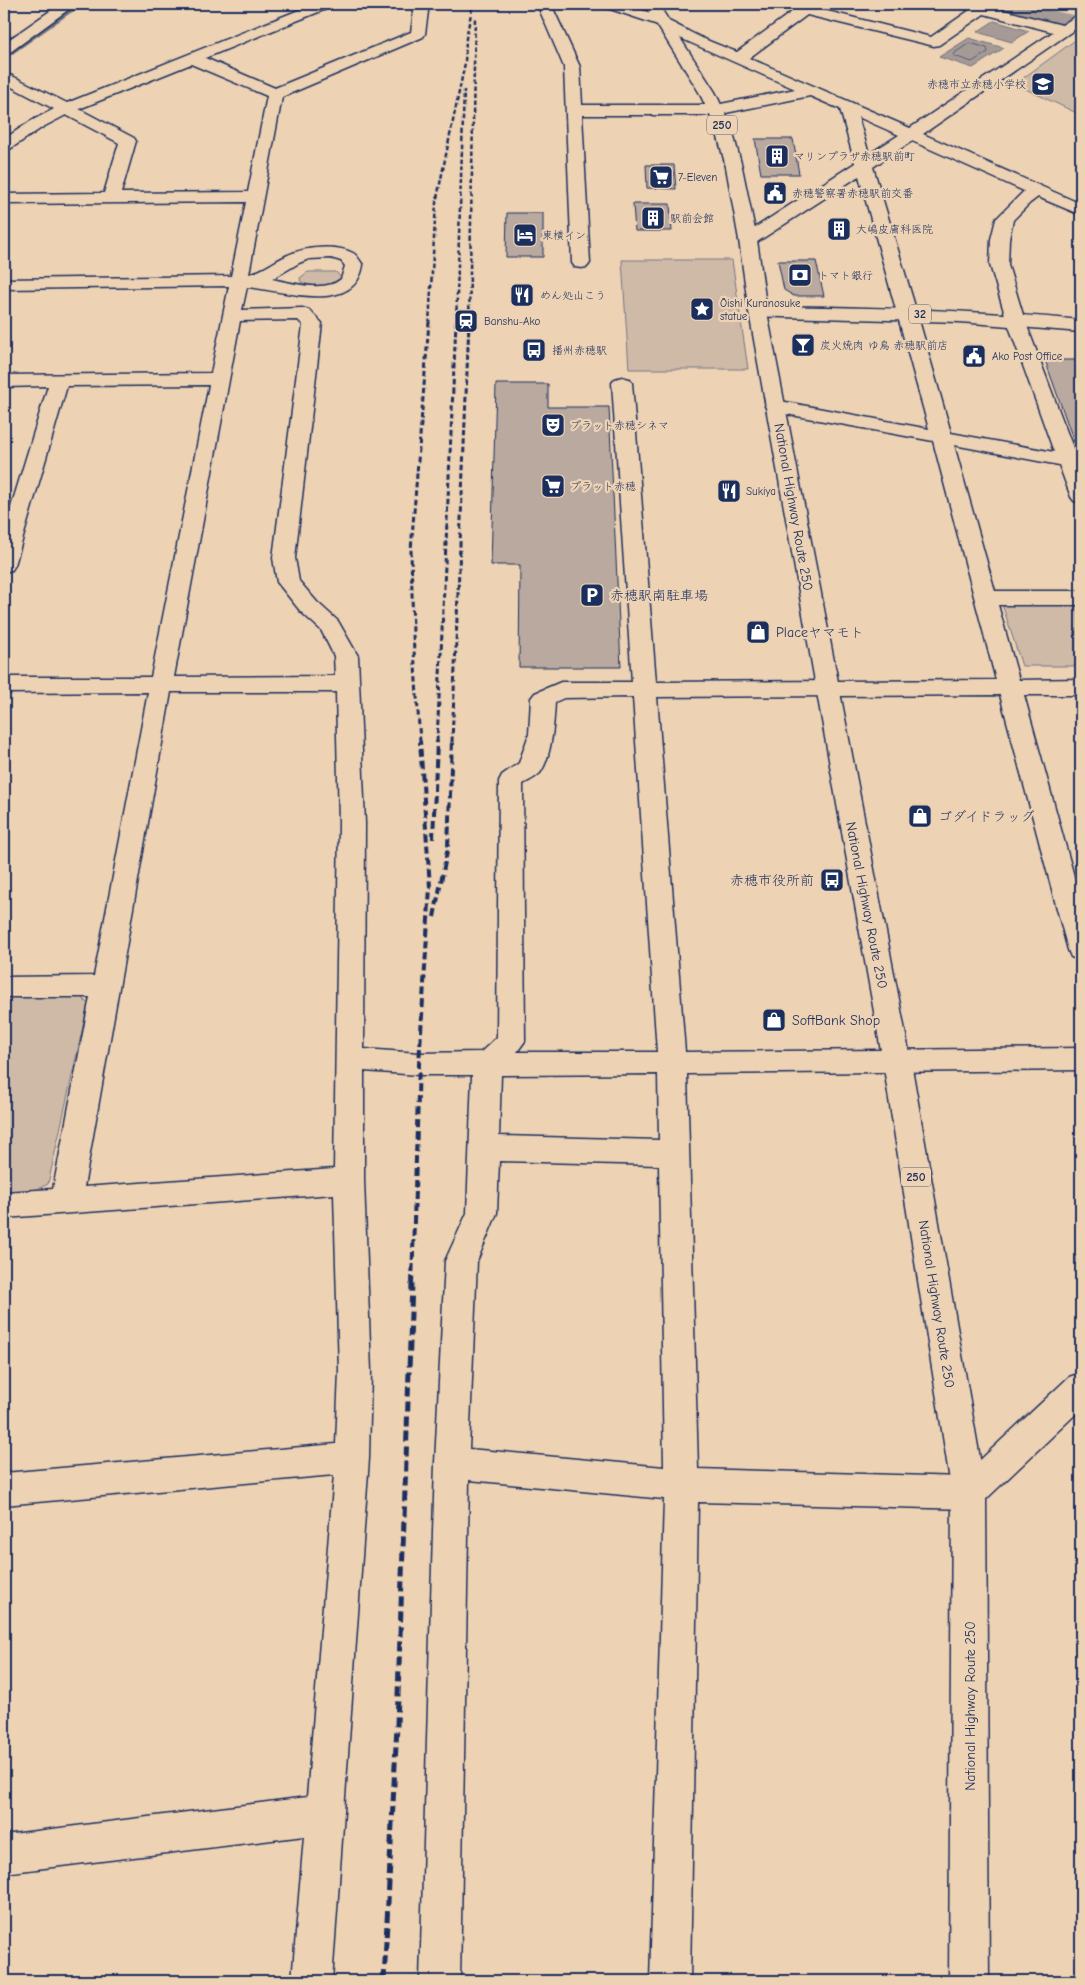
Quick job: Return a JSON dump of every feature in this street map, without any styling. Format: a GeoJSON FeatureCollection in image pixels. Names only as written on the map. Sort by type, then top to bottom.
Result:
{"type":"FeatureCollection","features":[{"type":"Feature","properties":{"kind":"main road"},"geometry":{"type":"LineString","coordinates":[[4,50],[69,4]]}},
{"type":"Feature","properties":{"kind":"main road"},"geometry":{"type":"LineString","coordinates":[[4,146],[37,124],[66,109],[326,4]]}},
{"type":"Feature","properties":{"kind":"main road"},"geometry":{"type":"LineString","coordinates":[[191,58],[275,94],[418,34],[422,4]]}},
{"type":"Feature","properties":{"kind":"main road"},"geometry":{"type":"LineString","coordinates":[[544,4],[572,67],[581,263]]}},
{"type":"Feature","properties":{"kind":"main road"},"geometry":{"type":"LineString","coordinates":[[609,4],[663,22],[685,35],[909,136],[1081,210]]}},
{"type":"Feature","properties":{"kind":"main road","name":"National Highway Route 250"},"geometry":{"type":"LineString","coordinates":[[651,4],[697,75],[716,110],[728,141],[748,240],[758,312],[826,688],[897,1062],[969,1493],[969,1981]]}},
{"type":"Feature","properties":{"kind":"main road"},"geometry":{"type":"LineString","coordinates":[[780,4],[808,7],[934,42],[982,9]]}},
{"type":"Feature","properties":{"kind":"main road"},"geometry":{"type":"LineString","coordinates":[[961,4],[1075,23]]}},
{"type":"Feature","properties":{"kind":"main road"},"geometry":{"type":"LineString","coordinates":[[1019,4],[1075,23]]}},
{"type":"Feature","properties":{"kind":"main road"},"geometry":{"type":"LineString","coordinates":[[739,58],[808,7]]}},
{"type":"Feature","properties":{"kind":"main road"},"geometry":{"type":"LineString","coordinates":[[748,240],[909,136],[1075,23]]}},
{"type":"Feature","properties":{"kind":"main road"},"geometry":{"type":"LineString","coordinates":[[4,77],[128,141],[111,197]]}},
{"type":"Feature","properties":{"kind":"main road"},"geometry":{"type":"LineString","coordinates":[[574,110],[716,110],[811,91]]}},
{"type":"Feature","properties":{"kind":"main road"},"geometry":{"type":"LineString","coordinates":[[66,1200],[161,684],[275,94]]}},
{"type":"Feature","properties":{"kind":"main road"},"geometry":{"type":"LineString","coordinates":[[847,107],[908,313],[1081,950]]}},
{"type":"Feature","properties":{"kind":"main road"},"geometry":{"type":"LineString","coordinates":[[1036,191],[1024,199],[1005,220],[1000,239],[999,266],[1014,318],[1075,462],[1081,497]]}},
{"type":"Feature","properties":{"kind":"main road"},"geometry":{"type":"LineString","coordinates":[[4,199],[256,197]]}},
{"type":"Feature","properties":{"kind":"main road"},"geometry":{"type":"LineString","coordinates":[[4,284],[240,281],[284,286],[300,291],[328,290],[346,285],[353,278],[354,265],[347,257],[331,253],[307,254],[293,259],[268,275],[240,281]]}},
{"type":"Feature","properties":{"kind":"main road","name":"32"},"geometry":{"type":"LineString","coordinates":[[758,312],[908,313],[1014,318],[1081,326]]}},
{"type":"Feature","properties":{"kind":"main road"},"geometry":{"type":"LineString","coordinates":[[233,316],[302,314],[313,323],[284,558],[288,582],[309,607],[330,626],[346,656],[352,823],[349,1180],[354,1372],[352,1458],[312,1981]]}},
{"type":"Feature","properties":{"kind":"main road"},"geometry":{"type":"LineString","coordinates":[[4,381],[221,379]]}},
{"type":"Feature","properties":{"kind":"main road"},"geometry":{"type":"LineString","coordinates":[[4,565],[58,381]]}},
{"type":"Feature","properties":{"kind":"main road"},"geometry":{"type":"LineString","coordinates":[[622,383],[646,688],[672,1064],[682,1484],[670,1981]]}},
{"type":"Feature","properties":{"kind":"main road"},"geometry":{"type":"LineString","coordinates":[[775,406],[1075,462]]}},
{"type":"Feature","properties":{"kind":"main road"},"geometry":{"type":"LineString","coordinates":[[984,598],[1081,598]]}},
{"type":"Feature","properties":{"kind":"main road"},"geometry":{"type":"LineString","coordinates":[[4,685],[347,684]]}},
{"type":"Feature","properties":{"kind":"main road"},"geometry":{"type":"LineString","coordinates":[[440,1981],[452,1464],[461,1261],[482,1213],[487,1064],[511,1041],[512,781],[530,768],[541,734],[543,698],[561,690],[646,688],[1081,686]]}},
{"type":"Feature","properties":{"kind":"main road"},"geometry":{"type":"LineString","coordinates":[[4,987],[105,986]]}},
{"type":"Feature","properties":{"kind":"main road"},"geometry":{"type":"LineString","coordinates":[[350,1059],[419,1064],[672,1064],[1081,1059]]}},
{"type":"Feature","properties":{"kind":"main road"},"geometry":{"type":"LineString","coordinates":[[484,1148],[674,1153]]}},
{"type":"Feature","properties":{"kind":"main road"},"geometry":{"type":"LineString","coordinates":[[4,1205],[349,1180]]}},
{"type":"Feature","properties":{"kind":"main road"},"geometry":{"type":"LineString","coordinates":[[452,1464],[682,1484],[969,1493],[1081,1388]]}},
{"type":"Feature","properties":{"kind":"main road"},"geometry":{"type":"LineString","coordinates":[[4,1488],[352,1458]]}},
{"type":"Feature","properties":{"kind":"main road"},"geometry":{"type":"LineString","coordinates":[[4,1854],[326,1814]]}},
{"type":"Feature","properties":{"kind":"shaded area"},"geometry":{"type":"Polygon","coordinates":[[[1081,36],[1081,115],[1015,84],[1081,36]]]}},
{"type":"Feature","properties":{"kind":"shaded area"},"geometry":{"type":"Polygon","coordinates":[[[622,260],[732,260],[748,369],[629,369],[622,260]]]}},
{"type":"Feature","properties":{"kind":"shaded area"},"geometry":{"type":"Polygon","coordinates":[[[308,272],[336,272],[341,278],[335,284],[312,286],[301,282],[300,278],[308,272]]]}},
{"type":"Feature","properties":{"kind":"shaded area"},"geometry":{"type":"Polygon","coordinates":[[[1081,602],[1081,666],[1022,666],[1003,607],[1009,603],[1081,602]]]}},
{"type":"Feature","properties":{"kind":"shaded area"},"geometry":{"type":"Polygon","coordinates":[[[79,995],[88,1004],[48,1184],[36,1190],[4,1193],[4,997],[79,995]]]}},
{"type":"Feature","properties":{"kind":"water"},"geometry":{"type":"Polygon","coordinates":[[[970,4],[1005,4],[1061,19],[1053,25],[970,4]]]}},
{"type":"Feature","properties":{"kind":"water"},"geometry":{"type":"Polygon","coordinates":[[[994,21],[1029,31],[1012,42],[977,32],[994,21]]]}},
{"type":"Feature","properties":{"kind":"water"},"geometry":{"type":"Polygon","coordinates":[[[969,38],[1004,48],[973,68],[939,57],[969,38]]]}},
{"type":"Feature","properties":{"kind":"building","name":"マリンプラザ赤穂駅前町"},"geometry":{"type":"Polygon","coordinates":[[[755,139],[793,139],[799,174],[761,174],[755,139]]]}},
{"type":"Feature","properties":{"kind":"building","name":"7-Eleven"},"geometry":{"type":"Polygon","coordinates":[[[646,165],[674,165],[676,189],[647,188],[646,165]]]}},
{"type":"Feature","properties":{"kind":"building","name":"駅前会館"},"geometry":{"type":"Polygon","coordinates":[[[633,204],[670,204],[672,231],[635,231],[633,204]]]}},
{"type":"Feature","properties":{"kind":"building","name":"東横イン"},"geometry":{"type":"Polygon","coordinates":[[[507,213],[543,213],[543,257],[506,257],[507,213]]]}},
{"type":"Feature","properties":{"kind":"building","name":"トマト銀行"},"geometry":{"type":"Polygon","coordinates":[[[778,261],[816,261],[824,296],[794,296],[784,290],[778,261]]]}},
{"type":"Feature","properties":{"kind":"building"},"geometry":{"type":"Polygon","coordinates":[[[1045,360],[1081,360],[1081,453],[1078,453],[1045,360]]]}},
{"type":"Feature","properties":{"kind":"building","name":"プラット赤穂"},"geometry":{"type":"Polygon","coordinates":[[[496,384],[548,384],[548,407],[609,407],[621,667],[519,667],[520,565],[491,565],[496,384]]]}},
{"type":"Feature","properties":{"kind":"waterway"},"geometry":{"type":"LineString","coordinates":[[4,57],[69,11],[83,4]]}},
{"type":"Feature","properties":{"kind":"waterway"},"geometry":{"type":"LineString","coordinates":[[989,4],[1081,26]]}},
{"type":"Feature","properties":{"kind":"railway"},"geometry":{"type":"LineString","coordinates":[[429,324],[436,203],[465,63],[466,38],[473,4]]}},
{"type":"Feature","properties":{"kind":"railway"},"geometry":{"type":"LineString","coordinates":[[469,324],[475,16]]}},
{"type":"Feature","properties":{"kind":"railway"},"geometry":{"type":"LineString","coordinates":[[456,324],[464,90]]}},
{"type":"Feature","properties":{"kind":"railway"},"geometry":{"type":"LineString","coordinates":[[420,742],[413,635],[411,550],[429,322]]}},
{"type":"Feature","properties":{"kind":"railway"},"geometry":{"type":"LineString","coordinates":[[437,742],[456,322]]}},
{"type":"Feature","properties":{"kind":"railway"},"geometry":{"type":"LineString","coordinates":[[452,742],[469,322]]}},
{"type":"Feature","properties":{"kind":"railway"},"geometry":{"type":"LineString","coordinates":[[412,1284],[419,1064],[430,887],[420,741]]}},
{"type":"Feature","properties":{"kind":"railway"},"geometry":{"type":"LineString","coordinates":[[433,839],[437,741]]}},
{"type":"Feature","properties":{"kind":"railway"},"geometry":{"type":"LineString","coordinates":[[434,917],[448,847],[452,741]]}},
{"type":"Feature","properties":{"kind":"railway"},"geometry":{"type":"LineString","coordinates":[[384,1981],[397,1725],[412,1283]]}},
{"type":"Feature","properties":{"kind":"place","name":"赤穂市立赤穂小学校"},"geometry":{"type":"Point","coordinates":[1043,84]}},
{"type":"Feature","properties":{"kind":"place","name":"マリンプラザ赤穂駅前町"},"geometry":{"type":"Point","coordinates":[777,156]}},
{"type":"Feature","properties":{"kind":"place","name":"7-Eleven"},"geometry":{"type":"Point","coordinates":[661,177]}},
{"type":"Feature","properties":{"kind":"place","name":"赤穂警察署赤穂駅前交番"},"geometry":{"type":"Point","coordinates":[775,193]}},
{"type":"Feature","properties":{"kind":"place","name":"駅前会館"},"geometry":{"type":"Point","coordinates":[653,218]}},
{"type":"Feature","properties":{"kind":"place","name":"大嶋皮膚科医院"},"geometry":{"type":"Point","coordinates":[839,229]}},
{"type":"Feature","properties":{"kind":"place","name":"東横イン"},"geometry":{"type":"Point","coordinates":[525,235]}},
{"type":"Feature","properties":{"kind":"place","name":"トマト銀行"},"geometry":{"type":"Point","coordinates":[800,275]}},
{"type":"Feature","properties":{"kind":"place","name":"めん処山こう"},"geometry":{"type":"Point","coordinates":[522,295]}},
{"type":"Feature","properties":{"kind":"place","name":"Ōishi Kuranosuke statue"},"geometry":{"type":"Point","coordinates":[702,309]}},
{"type":"Feature","properties":{"kind":"place","name":"Banshu-Ako"},"geometry":{"type":"Point","coordinates":[466,321]}},
{"type":"Feature","properties":{"kind":"place","name":"炭火焼肉 ゆ鳥 赤穂駅前店"},"geometry":{"type":"Point","coordinates":[803,345]}},
{"type":"Feature","properties":{"kind":"place","name":"播州赤穂駅"},"geometry":{"type":"Point","coordinates":[534,350]}},
{"type":"Feature","properties":{"kind":"place","name":"Ako Post Office"},"geometry":{"type":"Point","coordinates":[974,356]}},
{"type":"Feature","properties":{"kind":"place","name":"プラット赤穂シネマ"},"geometry":{"type":"Point","coordinates":[553,425]}},
{"type":"Feature","properties":{"kind":"place","name":"プラット赤穂"},"geometry":{"type":"Point","coordinates":[553,486]}},
{"type":"Feature","properties":{"kind":"place","name":"Sukiya"},"geometry":{"type":"Point","coordinates":[729,491]}},
{"type":"Feature","properties":{"kind":"place","name":"赤穂駅南駐車場"},"geometry":{"type":"Point","coordinates":[592,595]}},
{"type":"Feature","properties":{"kind":"place","name":"Placeヤマモト"},"geometry":{"type":"Point","coordinates":[758,632]}},
{"type":"Feature","properties":{"kind":"place","name":"ゴダイドラッグ"},"geometry":{"type":"Point","coordinates":[920,816]}},
{"type":"Feature","properties":{"kind":"place","name":"赤穂市役所前"},"geometry":{"type":"Point","coordinates":[832,880]}},
{"type":"Feature","properties":{"kind":"place","name":"SoftBank Shop"},"geometry":{"type":"Point","coordinates":[774,1020]}}]}
